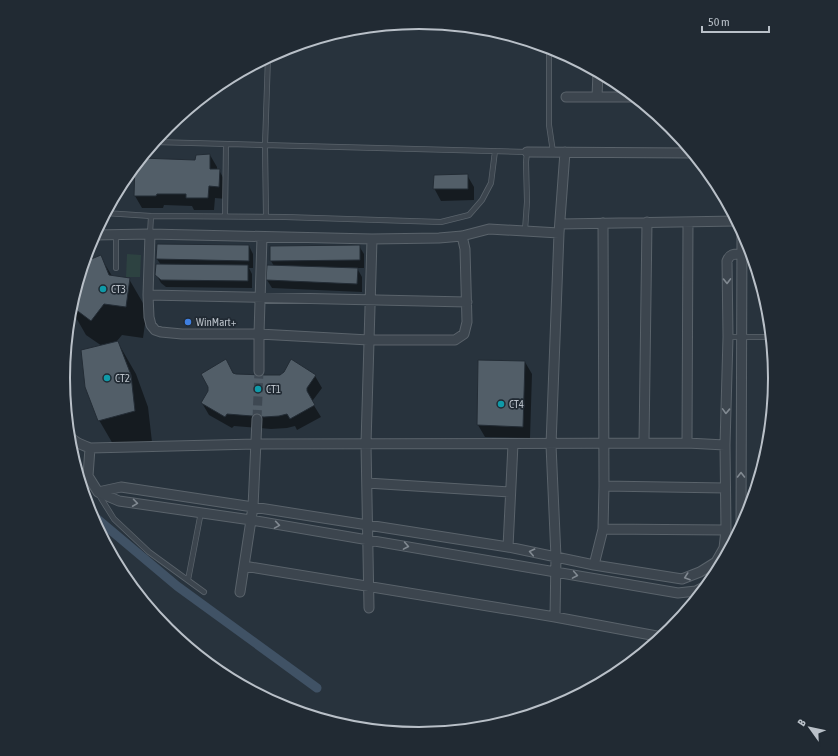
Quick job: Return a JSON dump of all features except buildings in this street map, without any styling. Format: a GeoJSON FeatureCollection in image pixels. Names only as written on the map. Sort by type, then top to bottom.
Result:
{"type":"FeatureCollection","features":[{"type":"Feature","properties":{"kind":"street"},"geometry":{"type":"LineString","coordinates":[[597,97],[598,78]]}},
{"type":"Feature","properties":{"kind":"street"},"geometry":{"type":"LineString","coordinates":[[566,97],[624,96]]}},
{"type":"Feature","properties":{"kind":"street"},"geometry":{"type":"LineString","coordinates":[[527,152],[685,153]]}},
{"type":"Feature","properties":{"kind":"street"},"geometry":{"type":"LineString","coordinates":[[555,617],[556,557],[551,445],[559,228],[565,152]]}},
{"type":"Feature","properties":{"kind":"street"},"geometry":{"type":"LineString","coordinates":[[101,235],[150,234],[372,239],[438,238],[462,236],[489,229],[525,230],[603,223],[730,221]]}},
{"type":"Feature","properties":{"kind":"street"},"geometry":{"type":"LineString","coordinates":[[644,443],[647,222]]}},
{"type":"Feature","properties":{"kind":"street"},"geometry":{"type":"LineString","coordinates":[[687,443],[688,222]]}},
{"type":"Feature","properties":{"kind":"street"},"geometry":{"type":"LineString","coordinates":[[594,566],[603,529],[603,223]]}},
{"type":"Feature","properties":{"kind":"street"},"geometry":{"type":"LineString","coordinates":[[150,234],[148,295],[149,317],[151,325],[155,330],[182,334],[259,334],[369,340],[455,340],[464,334],[467,322],[467,302],[465,249],[462,236]]}},
{"type":"Feature","properties":{"kind":"street"},"geometry":{"type":"LineString","coordinates":[[259,371],[262,237]]}},
{"type":"Feature","properties":{"kind":"street"},"geometry":{"type":"LineString","coordinates":[[369,608],[366,444],[372,239]]}},
{"type":"Feature","properties":{"kind":"street"},"geometry":{"type":"LineString","coordinates":[[741,512],[742,247]]}},
{"type":"Feature","properties":{"kind":"street"},"geometry":{"type":"LineString","coordinates":[[724,547],[726,530],[724,445],[728,337],[727,261],[729,256],[732,254],[742,254]]}},
{"type":"Feature","properties":{"kind":"street"},"geometry":{"type":"LineString","coordinates":[[148,295],[467,302]]}},
{"type":"Feature","properties":{"kind":"street"},"geometry":{"type":"LineString","coordinates":[[240,592],[253,507],[257,419]]}},
{"type":"Feature","properties":{"kind":"street"},"geometry":{"type":"LineString","coordinates":[[76,442],[90,448],[257,444],[551,445],[687,443],[724,445]]}},
{"type":"Feature","properties":{"kind":"street"},"geometry":{"type":"LineString","coordinates":[[508,547],[513,444]]}},
{"type":"Feature","properties":{"kind":"street"},"geometry":{"type":"LineString","coordinates":[[90,448],[88,476],[98,492],[119,501],[201,512],[368,539],[678,593],[695,591]]}},
{"type":"Feature","properties":{"kind":"street"},"geometry":{"type":"LineString","coordinates":[[367,483],[510,492]]}},
{"type":"Feature","properties":{"kind":"street"},"geometry":{"type":"LineString","coordinates":[[604,486],[725,488]]}},
{"type":"Feature","properties":{"kind":"street"},"geometry":{"type":"LineString","coordinates":[[98,492],[121,487],[508,547],[594,566],[682,579],[700,572],[715,563]]}},
{"type":"Feature","properties":{"kind":"street"},"geometry":{"type":"LineString","coordinates":[[603,529],[726,530]]}},
{"type":"Feature","properties":{"kind":"street"},"geometry":{"type":"LineString","coordinates":[[244,566],[555,617],[654,636]]}},
{"type":"Feature","properties":{"kind":"lane"},"geometry":{"type":"LineString","coordinates":[[549,55],[549,125],[553,152]]}},
{"type":"Feature","properties":{"kind":"lane"},"geometry":{"type":"LineString","coordinates":[[266,217],[265,145],[268,64]]}},
{"type":"Feature","properties":{"kind":"lane"},"geometry":{"type":"LineString","coordinates":[[162,142],[527,152],[527,202],[525,230]]}},
{"type":"Feature","properties":{"kind":"lane"},"geometry":{"type":"LineString","coordinates":[[225,216],[226,144]]}},
{"type":"Feature","properties":{"kind":"lane"},"geometry":{"type":"LineString","coordinates":[[112,213],[151,216],[225,216],[441,222],[462,218],[469,215],[482,200],[491,183],[495,151]]}},
{"type":"Feature","properties":{"kind":"lane"},"geometry":{"type":"LineString","coordinates":[[150,234],[151,216]]}},
{"type":"Feature","properties":{"kind":"lane"},"geometry":{"type":"LineString","coordinates":[[116,235],[116,268]]}},
{"type":"Feature","properties":{"kind":"lane"},"geometry":{"type":"LineString","coordinates":[[728,337],[765,337]]}},
{"type":"Feature","properties":{"kind":"lane"},"geometry":{"type":"LineString","coordinates":[[98,492],[114,519],[149,552],[204,592]]}},
{"type":"Feature","properties":{"kind":"lane"},"geometry":{"type":"LineString","coordinates":[[188,580],[201,512]]}},
{"type":"Feature","properties":{"kind":"green space"},"geometry":{"type":"Polygon","coordinates":[[[127,254],[141,255],[140,277],[126,277],[127,254]]]}},
{"type":"Feature","properties":{"kind":"waterway"},"geometry":{"type":"LineString","coordinates":[[102,523],[177,586],[317,688]]}},
{"type":"Feature","properties":{"kind":"tunnel"},"geometry":{"type":"LineString","coordinates":[[257,419],[259,371]]}},
{"type":"Feature","properties":{"kind":"place","name":"CT3"},"geometry":{"type":"Point","coordinates":[103,289]}},
{"type":"Feature","properties":{"kind":"place","name":"WinMart+"},"geometry":{"type":"Point","coordinates":[188,322]}},
{"type":"Feature","properties":{"kind":"place","name":"CT2"},"geometry":{"type":"Point","coordinates":[107,378]}},
{"type":"Feature","properties":{"kind":"place","name":"CT1"},"geometry":{"type":"Point","coordinates":[258,389]}},
{"type":"Feature","properties":{"kind":"place","name":"CT4"},"geometry":{"type":"Point","coordinates":[501,404]}}]}
